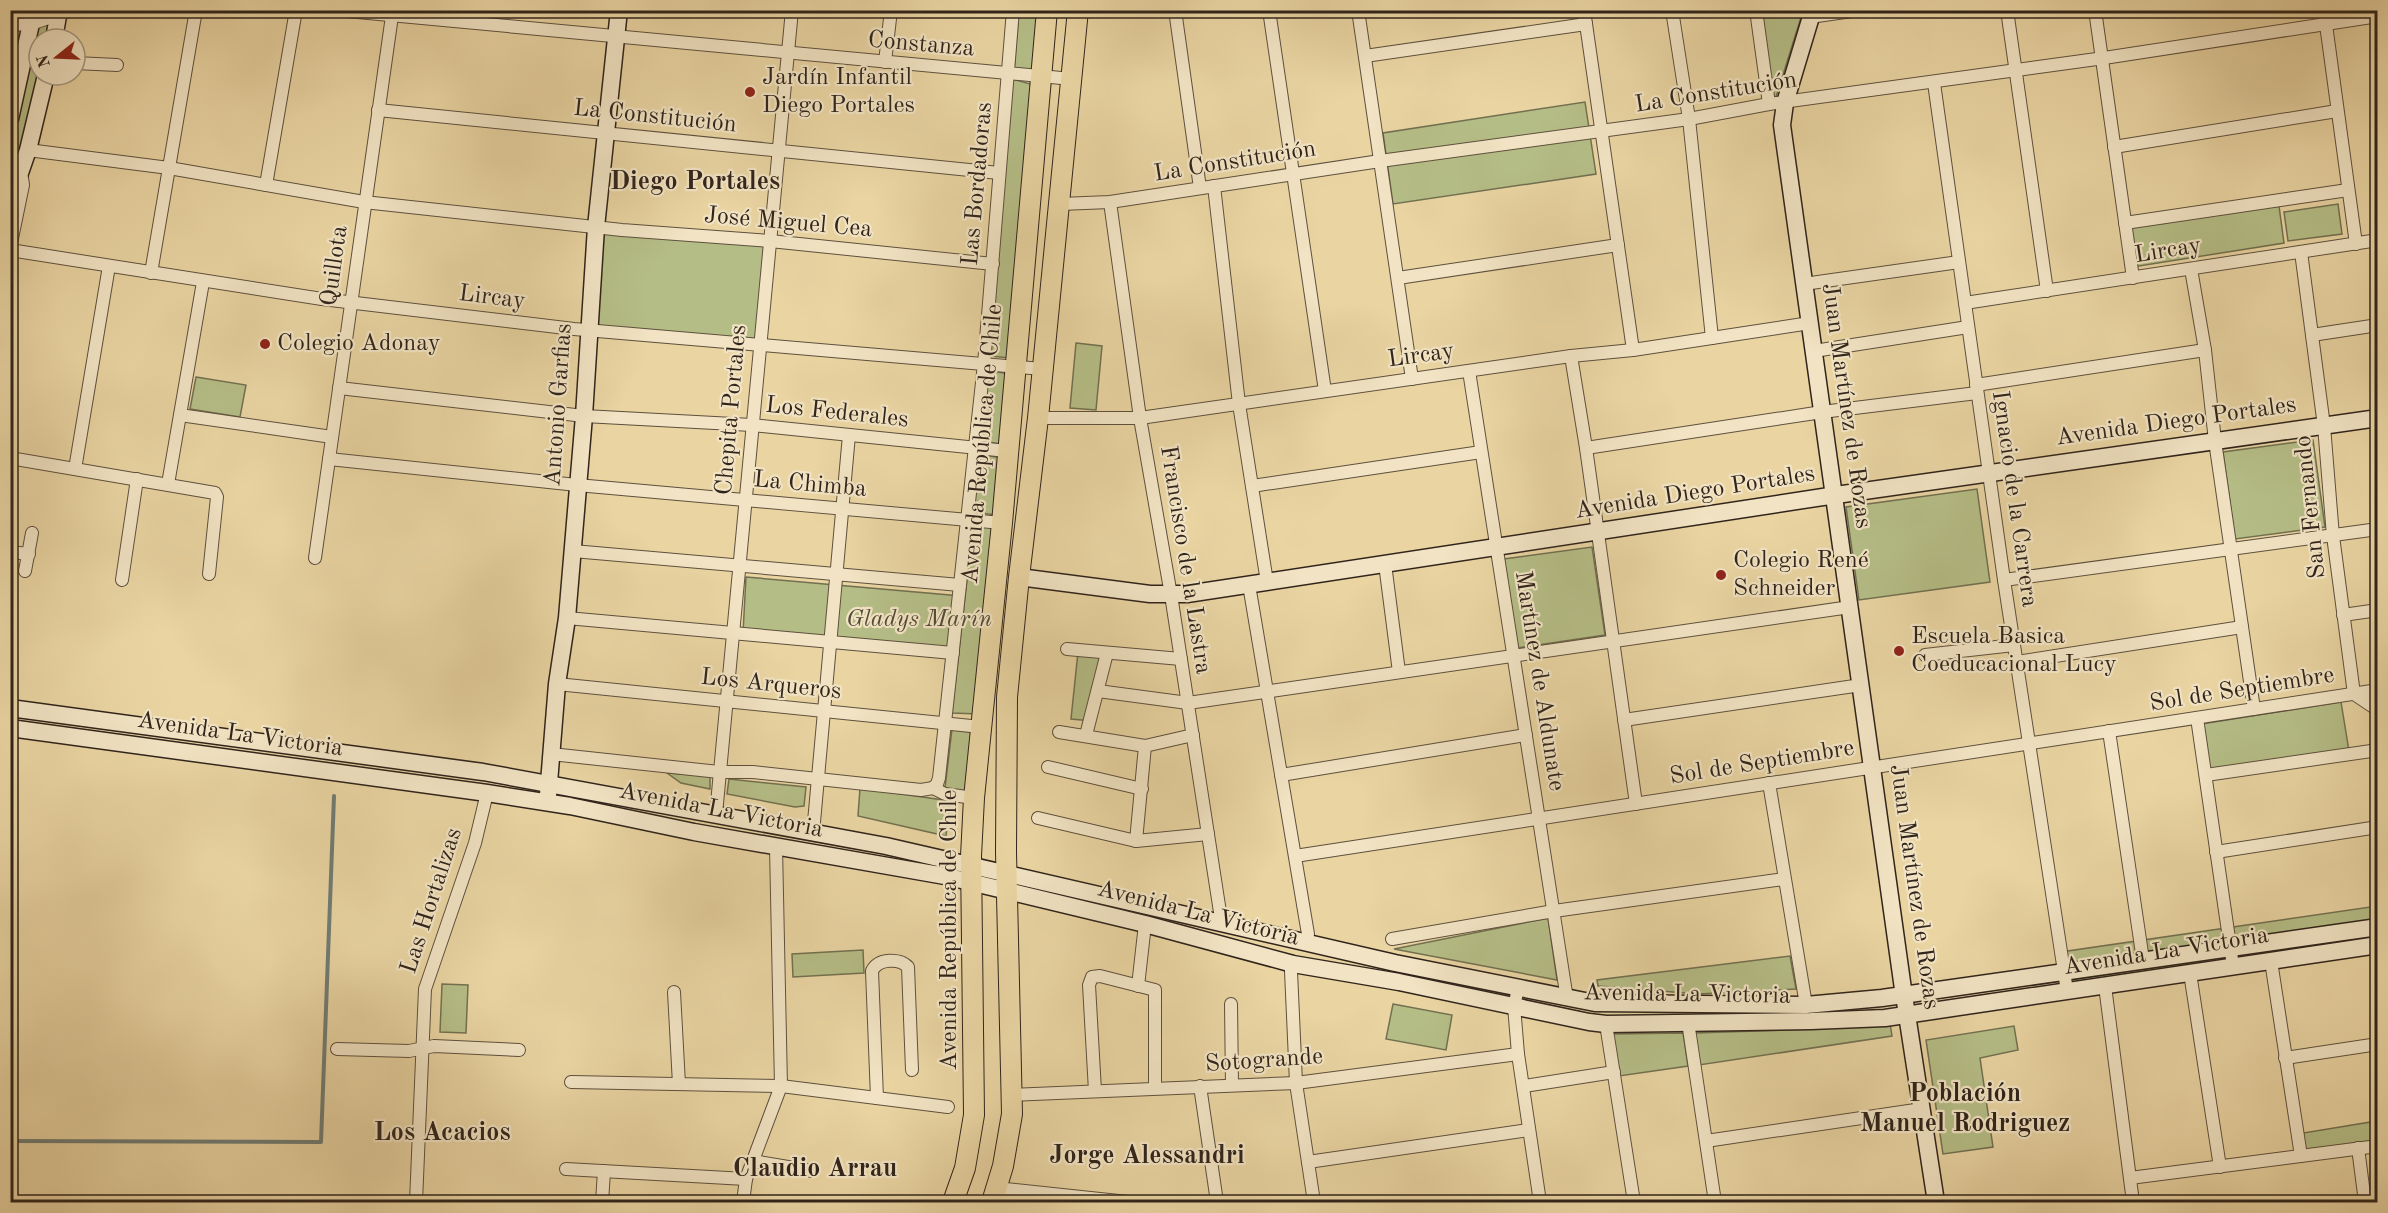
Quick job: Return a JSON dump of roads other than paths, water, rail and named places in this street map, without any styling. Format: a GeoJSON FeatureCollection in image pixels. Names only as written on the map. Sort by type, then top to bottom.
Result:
{"type":"FeatureCollection","features":[{"type":"Feature","properties":{"kind":"main road","name":"Antonio Garfias"},"geometry":{"type":"LineString","coordinates":[[547,803],[557,684],[567,618],[573,551],[596,227],[620,10]]}},
{"type":"Feature","properties":{"kind":"main road","name":"Avenida República de Chile"},"geometry":{"type":"LineString","coordinates":[[953,1203],[965,1168],[974,1115],[972,874],[974,798],[1002,523],[1047,10]]}},
{"type":"Feature","properties":{"kind":"main road","name":"Avenida República de Chile"},"geometry":{"type":"LineString","coordinates":[[994,1195],[1003,1166],[1012,1114],[1005,781],[1007,697],[1038,418],[1078,10]]}},
{"type":"Feature","properties":{"kind":"main road"},"geometry":{"type":"LineString","coordinates":[[58,27],[63,12]]}},
{"type":"Feature","properties":{"kind":"main road","name":"Juan Martínez de Rozas"},"geometry":{"type":"LineString","coordinates":[[1811,14],[1777,104],[1782,125],[1822,412],[1836,495],[1904,995],[1936,1203]]}},
{"type":"Feature","properties":{"kind":"main road"},"geometry":{"type":"LineString","coordinates":[[10,119],[32,17]]}},
{"type":"Feature","properties":{"kind":"main road"},"geometry":{"type":"LineString","coordinates":[[10,202],[28,150],[43,87]]}},
{"type":"Feature","properties":{"kind":"main road","name":"Avenida Diego Portales"},"geometry":{"type":"LineString","coordinates":[[1019,577],[1171,595],[1836,495],[2378,418]]}},
{"type":"Feature","properties":{"kind":"main road","name":"Avenida La Victoria"},"geometry":{"type":"LineString","coordinates":[[10,708],[471,771],[716,814],[813,833],[1007,882],[1222,924],[1518,989],[1604,1004],[1806,1005],[1904,995],[2378,927]]}},
{"type":"Feature","properties":{"kind":"main road","name":"Avenida La Victoria"},"geometry":{"type":"LineString","coordinates":[[10,728],[488,793],[945,876],[972,874]]}},
{"type":"Feature","properties":{"kind":"main road","name":"Avenida La Victoria"},"geometry":{"type":"LineString","coordinates":[[1007,882],[1145,924],[1293,964],[1606,1023],[1885,1018],[2378,945]]}},
{"type":"Feature","properties":{"kind":"street"},"geometry":{"type":"LineString","coordinates":[[152,273],[195,10]]}},
{"type":"Feature","properties":{"kind":"street"},"geometry":{"type":"LineString","coordinates":[[266,185],[296,10]]}},
{"type":"Feature","properties":{"kind":"street","name":"Constanza"},"geometry":{"type":"LineString","coordinates":[[336,10],[1040,78],[1072,79]]}},
{"type":"Feature","properties":{"kind":"street","name":"Chepita Portales"},"geometry":{"type":"LineString","coordinates":[[716,814],[792,10]]}},
{"type":"Feature","properties":{"kind":"street"},"geometry":{"type":"LineString","coordinates":[[885,62],[891,10]]}},
{"type":"Feature","properties":{"kind":"street","name":"Las Bordadoras"},"geometry":{"type":"LineString","coordinates":[[933,788],[938,784],[939,778],[984,364],[1013,10]]}},
{"type":"Feature","properties":{"kind":"street"},"geometry":{"type":"LineString","coordinates":[[1175,10],[1200,188]]}},
{"type":"Feature","properties":{"kind":"street"},"geometry":{"type":"LineString","coordinates":[[1269,10],[1325,391]]}},
{"type":"Feature","properties":{"kind":"street"},"geometry":{"type":"LineString","coordinates":[[1358,10],[1413,379]]}},
{"type":"Feature","properties":{"kind":"street"},"geometry":{"type":"LineString","coordinates":[[1584,10],[1633,350]]}},
{"type":"Feature","properties":{"kind":"street"},"geometry":{"type":"LineString","coordinates":[[1672,10],[1689,119],[1712,338]]}},
{"type":"Feature","properties":{"kind":"street"},"geometry":{"type":"LineString","coordinates":[[1756,10],[1777,104]]}},
{"type":"Feature","properties":{"kind":"street"},"geometry":{"type":"LineString","coordinates":[[1811,14],[1859,10]]}},
{"type":"Feature","properties":{"kind":"street"},"geometry":{"type":"LineString","coordinates":[[2007,10],[2046,291]]}},
{"type":"Feature","properties":{"kind":"street"},"geometry":{"type":"LineString","coordinates":[[2095,10],[2104,58],[2133,278]]}},
{"type":"Feature","properties":{"kind":"street"},"geometry":{"type":"LineString","coordinates":[[2324,10],[2356,244]]}},
{"type":"Feature","properties":{"kind":"street"},"geometry":{"type":"LineString","coordinates":[[10,25],[32,17],[63,12]]}},
{"type":"Feature","properties":{"kind":"street","name":"Quillota"},"geometry":{"type":"LineString","coordinates":[[315,558],[392,16]]}},
{"type":"Feature","properties":{"kind":"street","name":"La Constitución"},"geometry":{"type":"LineString","coordinates":[[1060,204],[1110,202],[1380,161],[1689,119],[1777,104],[1934,83],[2378,16]]}},
{"type":"Feature","properties":{"kind":"street"},"geometry":{"type":"LineString","coordinates":[[1365,56],[1586,24]]}},
{"type":"Feature","properties":{"kind":"street"},"geometry":{"type":"LineString","coordinates":[[87,64],[117,65]]}},
{"type":"Feature","properties":{"kind":"street","name":"Ignacio de la Carrera"},"geometry":{"type":"LineString","coordinates":[[1934,83],[2004,580],[2067,991]]}},
{"type":"Feature","properties":{"kind":"street","name":"La Constitución"},"geometry":{"type":"LineString","coordinates":[[378,110],[999,173]]}},
{"type":"Feature","properties":{"kind":"street"},"geometry":{"type":"LineString","coordinates":[[2114,147],[2337,111]]}},
{"type":"Feature","properties":{"kind":"street","name":"José Miguel Cea"},"geometry":{"type":"LineString","coordinates":[[28,150],[169,168],[364,202],[596,227],[770,241],[993,264]]}},
{"type":"Feature","properties":{"kind":"street"},"geometry":{"type":"LineString","coordinates":[[10,249],[23,185],[20,174]]}},
{"type":"Feature","properties":{"kind":"street"},"geometry":{"type":"LineString","coordinates":[[1214,186],[1239,404],[1267,582]]}},
{"type":"Feature","properties":{"kind":"street"},"geometry":{"type":"LineString","coordinates":[[2125,223],[2348,190]]}},
{"type":"Feature","properties":{"kind":"street","name":"Francisco de la Lastra"},"geometry":{"type":"LineString","coordinates":[[1110,202],[1140,418],[1171,595],[1222,924]]}},
{"type":"Feature","properties":{"kind":"street","name":"Lircay"},"geometry":{"type":"LineString","coordinates":[[1965,303],[2378,240]]}},
{"type":"Feature","properties":{"kind":"street"},"geometry":{"type":"LineString","coordinates":[[1398,278],[1618,245]]}},
{"type":"Feature","properties":{"kind":"street","name":"Lircay"},"geometry":{"type":"LineString","coordinates":[[10,249],[203,282],[589,330],[1042,369]]}},
{"type":"Feature","properties":{"kind":"street","name":"San Fernando"},"geometry":{"type":"LineString","coordinates":[[2301,252],[2324,426],[2333,536],[2354,694]]}},
{"type":"Feature","properties":{"kind":"street"},"geometry":{"type":"LineString","coordinates":[[1804,284],[1959,262]]}},
{"type":"Feature","properties":{"kind":"street"},"geometry":{"type":"LineString","coordinates":[[75,469],[109,266]]}},
{"type":"Feature","properties":{"kind":"street"},"geometry":{"type":"LineString","coordinates":[[2191,269],[2205,350],[2215,441],[2254,709]]}},
{"type":"Feature","properties":{"kind":"street"},"geometry":{"type":"LineString","coordinates":[[168,484],[203,282]]}},
{"type":"Feature","properties":{"kind":"street","name":"Lircay"},"geometry":{"type":"LineString","coordinates":[[1038,418],[1140,418],[1571,356],[1633,350],[1810,323]]}},
{"type":"Feature","properties":{"kind":"street"},"geometry":{"type":"LineString","coordinates":[[2312,335],[2378,325]]}},
{"type":"Feature","properties":{"kind":"street"},"geometry":{"type":"LineString","coordinates":[[1814,351],[1968,327]]}},
{"type":"Feature","properties":{"kind":"street"},"geometry":{"type":"LineString","coordinates":[[1586,448],[1977,389],[2205,350]]}},
{"type":"Feature","properties":{"kind":"street"},"geometry":{"type":"LineString","coordinates":[[1571,356],[1636,804]]}},
{"type":"Feature","properties":{"kind":"street","name":"Martínez de Aldunate"},"geometry":{"type":"LineString","coordinates":[[1469,371],[1567,999]]}},
{"type":"Feature","properties":{"kind":"street","name":"Los Federales"},"geometry":{"type":"LineString","coordinates":[[339,387],[584,416],[752,425],[1007,451]]}},
{"type":"Feature","properties":{"kind":"street"},"geometry":{"type":"LineString","coordinates":[[180,415],[332,437]]}},
{"type":"Feature","properties":{"kind":"street"},"geometry":{"type":"LineString","coordinates":[[813,833],[849,435]]}},
{"type":"Feature","properties":{"kind":"street"},"geometry":{"type":"LineString","coordinates":[[1252,486],[1481,452]]}},
{"type":"Feature","properties":{"kind":"street"},"geometry":{"type":"LineString","coordinates":[[10,458],[215,493],[217,497],[209,574]]}},
{"type":"Feature","properties":{"kind":"street","name":"La Chimba"},"geometry":{"type":"LineString","coordinates":[[329,459],[578,485],[1002,523]]}},
{"type":"Feature","properties":{"kind":"street"},"geometry":{"type":"LineString","coordinates":[[122,580],[137,479]]}},
{"type":"Feature","properties":{"kind":"street"},"geometry":{"type":"LineString","coordinates":[[2004,580],[2378,529]]}},
{"type":"Feature","properties":{"kind":"street"},"geometry":{"type":"LineString","coordinates":[[26,571],[32,533]]}},
{"type":"Feature","properties":{"kind":"street"},"geometry":{"type":"LineString","coordinates":[[573,551],[960,585]]}},
{"type":"Feature","properties":{"kind":"street"},"geometry":{"type":"LineString","coordinates":[[10,552],[29,554]]}},
{"type":"Feature","properties":{"kind":"street"},"geometry":{"type":"LineString","coordinates":[[1385,564],[1399,672]]}},
{"type":"Feature","properties":{"kind":"street"},"geometry":{"type":"LineString","coordinates":[[1249,585],[1308,934],[1306,943]]}},
{"type":"Feature","properties":{"kind":"street"},"geometry":{"type":"LineString","coordinates":[[1098,692],[1188,703],[1850,607]]}},
{"type":"Feature","properties":{"kind":"street"},"geometry":{"type":"LineString","coordinates":[[2343,615],[2378,610]]}},
{"type":"Feature","properties":{"kind":"street"},"geometry":{"type":"LineString","coordinates":[[567,618],[952,653]]}},
{"type":"Feature","properties":{"kind":"street"},"geometry":{"type":"LineString","coordinates":[[2017,662],[2242,627]]}},
{"type":"Feature","properties":{"kind":"street"},"geometry":{"type":"LineString","coordinates":[[1925,655],[2014,645]]}},
{"type":"Feature","properties":{"kind":"street"},"geometry":{"type":"LineString","coordinates":[[1067,649],[1181,659]]}},
{"type":"Feature","properties":{"kind":"street"},"geometry":{"type":"LineString","coordinates":[[1086,735],[1107,653]]}},
{"type":"Feature","properties":{"kind":"street","name":"Los Arqueros"},"geometry":{"type":"LineString","coordinates":[[557,684],[981,727]]}},
{"type":"Feature","properties":{"kind":"street"},"geometry":{"type":"LineString","coordinates":[[1624,720],[1861,685]]}},
{"type":"Feature","properties":{"kind":"street","name":"Sol de Septiembre"},"geometry":{"type":"LineString","coordinates":[[1295,856],[2378,690]]}},
{"type":"Feature","properties":{"kind":"street"},"geometry":{"type":"LineString","coordinates":[[2354,694],[2378,710]]}},
{"type":"Feature","properties":{"kind":"street"},"geometry":{"type":"LineString","coordinates":[[2197,718],[2233,966]]}},
{"type":"Feature","properties":{"kind":"street"},"geometry":{"type":"LineString","coordinates":[[2109,731],[2143,960]]}},
{"type":"Feature","properties":{"kind":"street"},"geometry":{"type":"LineString","coordinates":[[1059,732],[1145,746],[1193,735]]}},
{"type":"Feature","properties":{"kind":"street"},"geometry":{"type":"LineString","coordinates":[[1281,775],[1526,735]]}},
{"type":"Feature","properties":{"kind":"street"},"geometry":{"type":"LineString","coordinates":[[1136,841],[1145,746]]}},
{"type":"Feature","properties":{"kind":"street"},"geometry":{"type":"LineString","coordinates":[[2206,775],[2378,750]]}},
{"type":"Feature","properties":{"kind":"street"},"geometry":{"type":"LineString","coordinates":[[551,754],[719,772],[753,772],[819,778],[921,790],[933,788],[945,794],[974,798]]}},
{"type":"Feature","properties":{"kind":"street"},"geometry":{"type":"LineString","coordinates":[[1048,767],[1142,789]]}},
{"type":"Feature","properties":{"kind":"street"},"geometry":{"type":"LineString","coordinates":[[1769,783],[1806,1005]]}},
{"type":"Feature","properties":{"kind":"street","name":"Las Hortalizas"},"geometry":{"type":"LineString","coordinates":[[416,1203],[425,989],[475,843],[488,793]]}},
{"type":"Feature","properties":{"kind":"street"},"geometry":{"type":"LineString","coordinates":[[1038,818],[1136,841],[1208,834]]}},
{"type":"Feature","properties":{"kind":"street"},"geometry":{"type":"LineString","coordinates":[[2216,852],[2378,827]]}},
{"type":"Feature","properties":{"kind":"street"},"geometry":{"type":"LineString","coordinates":[[743,1203],[746,1179],[781,1086],[777,847]]}},
{"type":"Feature","properties":{"kind":"street"},"geometry":{"type":"LineString","coordinates":[[1392,939],[1554,912],[1784,879]]}},
{"type":"Feature","properties":{"kind":"street"},"geometry":{"type":"LineString","coordinates":[[1138,986],[1145,924]]}},
{"type":"Feature","properties":{"kind":"street"},"geometry":{"type":"LineString","coordinates":[[877,1098],[872,971],[874,965],[881,961],[903,962],[908,967],[912,1070]]}},
{"type":"Feature","properties":{"kind":"street"},"geometry":{"type":"LineString","coordinates":[[2271,961],[2301,1156]]}},
{"type":"Feature","properties":{"kind":"street"},"geometry":{"type":"LineString","coordinates":[[1293,964],[1291,971],[1296,1083],[1314,1203]]}},
{"type":"Feature","properties":{"kind":"street"},"geometry":{"type":"LineString","coordinates":[[2190,973],[2220,1167]]}},
{"type":"Feature","properties":{"kind":"street"},"geometry":{"type":"LineString","coordinates":[[1095,1091],[1089,985],[1092,977],[1100,976],[1155,990],[1155,1088]]}},
{"type":"Feature","properties":{"kind":"street"},"geometry":{"type":"LineString","coordinates":[[2105,986],[2133,1203]]}},
{"type":"Feature","properties":{"kind":"street"},"geometry":{"type":"LineString","coordinates":[[1518,989],[1514,1006],[1518,1054],[1540,1203]]}},
{"type":"Feature","properties":{"kind":"street"},"geometry":{"type":"LineString","coordinates":[[674,993],[679,1084]]}},
{"type":"Feature","properties":{"kind":"street"},"geometry":{"type":"LineString","coordinates":[[1231,1004],[1232,1085]]}},
{"type":"Feature","properties":{"kind":"street"},"geometry":{"type":"LineString","coordinates":[[1688,1022],[1715,1203]]}},
{"type":"Feature","properties":{"kind":"street"},"geometry":{"type":"LineString","coordinates":[[1606,1023],[1634,1203]]}},
{"type":"Feature","properties":{"kind":"street"},"geometry":{"type":"LineString","coordinates":[[2285,1058],[2378,1044]]}},
{"type":"Feature","properties":{"kind":"street"},"geometry":{"type":"LineString","coordinates":[[337,1049],[409,1051],[434,1046],[519,1050]]}},
{"type":"Feature","properties":{"kind":"street","name":"Sotogrande"},"geometry":{"type":"LineString","coordinates":[[1012,1095],[1296,1083],[1518,1054]]}},
{"type":"Feature","properties":{"kind":"street"},"geometry":{"type":"LineString","coordinates":[[1524,1086],[1614,1072]]}},
{"type":"Feature","properties":{"kind":"street"},"geometry":{"type":"LineString","coordinates":[[571,1082],[781,1086],[948,1107]]}},
{"type":"Feature","properties":{"kind":"street"},"geometry":{"type":"LineString","coordinates":[[1200,1086],[1217,1203]]}},
{"type":"Feature","properties":{"kind":"street"},"geometry":{"type":"LineString","coordinates":[[1706,1141],[1922,1110]]}},
{"type":"Feature","properties":{"kind":"street"},"geometry":{"type":"LineString","coordinates":[[1308,1162],[1529,1130]]}},
{"type":"Feature","properties":{"kind":"street"},"geometry":{"type":"LineString","coordinates":[[2130,1178],[2378,1146]]}},
{"type":"Feature","properties":{"kind":"street"},"geometry":{"type":"LineString","coordinates":[[2358,1148],[2366,1203]]}},
{"type":"Feature","properties":{"kind":"street"},"geometry":{"type":"LineString","coordinates":[[753,1161],[812,1171]]}},
{"type":"Feature","properties":{"kind":"street"},"geometry":{"type":"LineString","coordinates":[[566,1169],[746,1179]]}},
{"type":"Feature","properties":{"kind":"street"},"geometry":{"type":"LineString","coordinates":[[602,1203],[604,1171]]}},
{"type":"Feature","properties":{"kind":"street"},"geometry":{"type":"LineString","coordinates":[[994,1195],[1128,1203]]}},
{"type":"Feature","properties":{"kind":"waterway"},"geometry":{"type":"LineString","coordinates":[[10,1141],[321,1142],[334,796]]}},
{"type":"Feature","properties":{"kind":"place","name":"Jardín Infantil Diego Portales"},"geometry":{"type":"Point","coordinates":[750,92]}},
{"type":"Feature","properties":{"kind":"place","name":"Colegio Adonay"},"geometry":{"type":"Point","coordinates":[265,344]}},
{"type":"Feature","properties":{"kind":"place","name":"Colegio René Schneider"},"geometry":{"type":"Point","coordinates":[1721,575]}},
{"type":"Feature","properties":{"kind":"place","name":"Escuela Basica Coeducacional Lucy"},"geometry":{"type":"Point","coordinates":[1899,651]}},
{"type":"Feature","properties":{"kind":"district","name":"Diego Portales"},"geometry":{"type":"Point","coordinates":[695,182]}},
{"type":"Feature","properties":{"kind":"district","name":"Población Manuel Rodriguez"},"geometry":{"type":"Point","coordinates":[1965,1109]}},
{"type":"Feature","properties":{"kind":"district","name":"Los Acacios"},"geometry":{"type":"Point","coordinates":[442,1133]}},
{"type":"Feature","properties":{"kind":"district","name":"Jorge Alessandri"},"geometry":{"type":"Point","coordinates":[1147,1156]}},
{"type":"Feature","properties":{"kind":"district","name":"Claudio Arrau"},"geometry":{"type":"Point","coordinates":[815,1169]}},
{"type":"Feature","properties":{"kind":"park label","name":"Gladys Marín"},"geometry":{"type":"Point","coordinates":[919,620]}}]}
